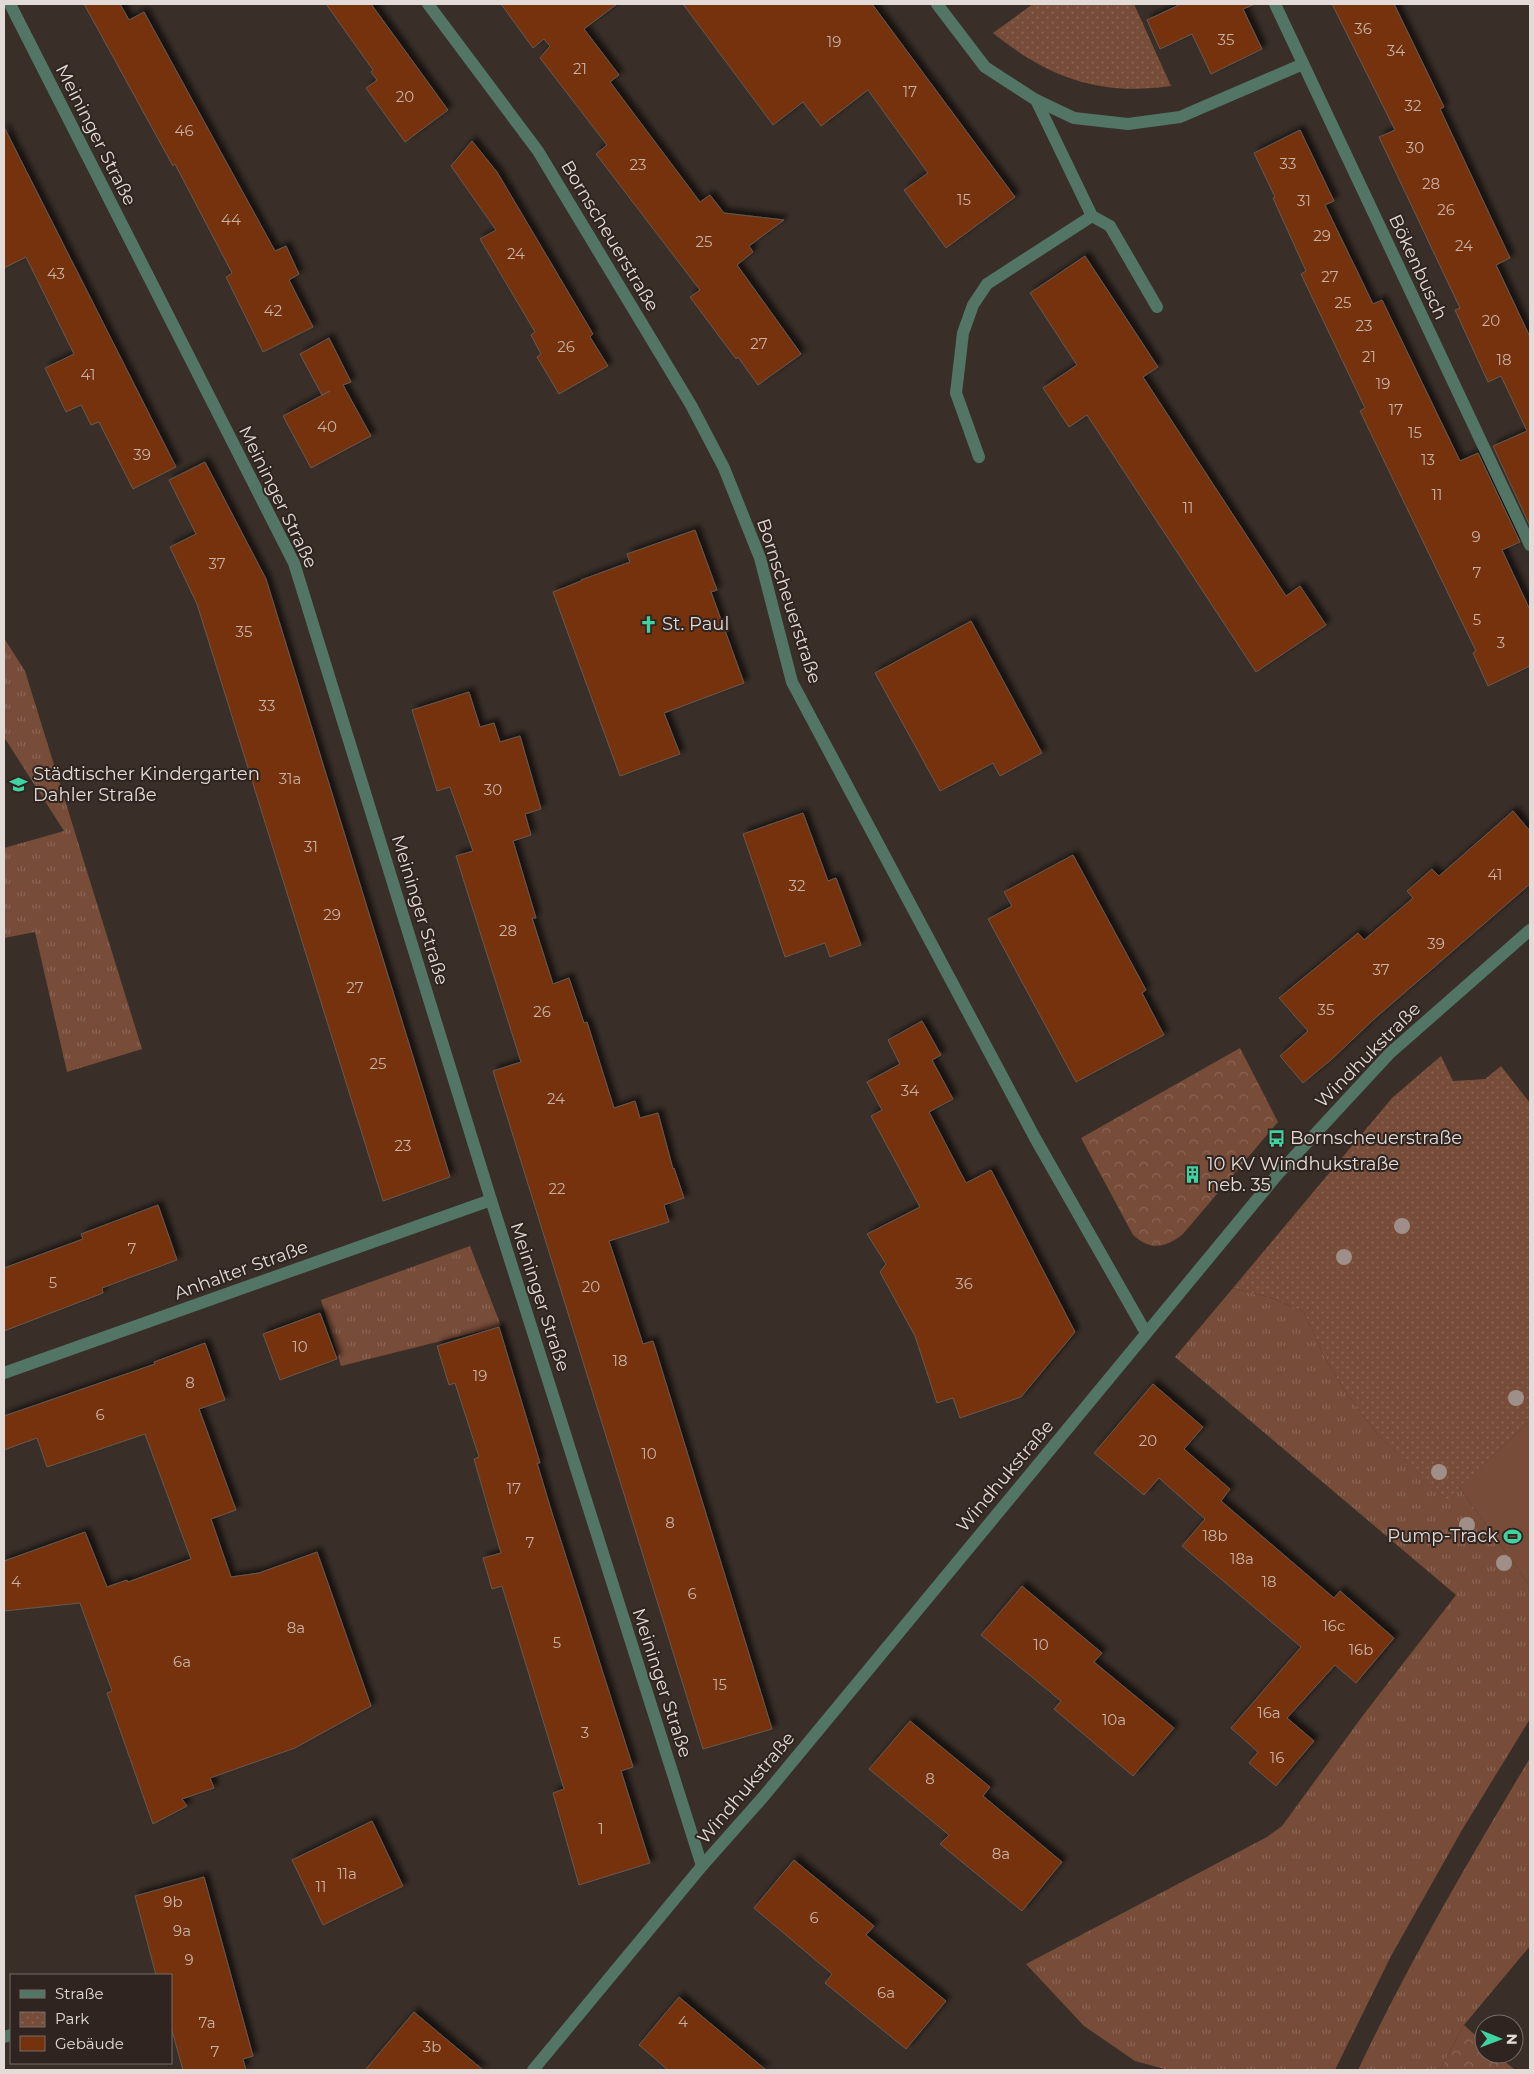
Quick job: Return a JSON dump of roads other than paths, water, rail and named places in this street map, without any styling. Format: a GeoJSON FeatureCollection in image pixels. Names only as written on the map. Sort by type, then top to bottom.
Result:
{"type":"FeatureCollection","features":[{"type":"Feature","properties":{"kind":"street","name":"Meininger Straße"},"geometry":{"type":"LineString","coordinates":[[10,4],[294,562],[491,1200],[702,1866]]}},
{"type":"Feature","properties":{"kind":"street","name":"Bornscheuerstraße"},"geometry":{"type":"LineString","coordinates":[[428,4],[538,152],[691,405],[724,468],[760,558],[792,682],[1035,1138],[1146,1333]]}},
{"type":"Feature","properties":{"kind":"street"},"geometry":{"type":"LineString","coordinates":[[937,4],[985,67],[1036,100],[1074,118],[1128,124],[1180,116],[1303,64]]}},
{"type":"Feature","properties":{"kind":"street","name":"Bökenbusch"},"geometry":{"type":"LineString","coordinates":[[1274,4],[1530,545]]}},
{"type":"Feature","properties":{"kind":"street"},"geometry":{"type":"LineString","coordinates":[[1036,100],[1092,216],[1110,226],[1157,307]]}},
{"type":"Feature","properties":{"kind":"street"},"geometry":{"type":"LineString","coordinates":[[979,457],[956,393],[964,333],[973,305],[987,284],[1092,216]]}},
{"type":"Feature","properties":{"kind":"street","name":"Windhukstraße"},"geometry":{"type":"LineString","coordinates":[[533,2070],[702,1866],[764,1796],[1278,1174],[1390,1053],[1530,930]]}},
{"type":"Feature","properties":{"kind":"street","name":"Anhalter Straße"},"geometry":{"type":"LineString","coordinates":[[4,1373],[491,1200]]}},
{"type":"Feature","properties":{"kind":"place","name":"St. Paul"},"geometry":{"type":"Point","coordinates":[648,624]}},
{"type":"Feature","properties":{"kind":"place","name":"Städtischer Kindergarten Dahler Straße"},"geometry":{"type":"Point","coordinates":[19,784]}},
{"type":"Feature","properties":{"kind":"place","name":"Bornscheuerstraße"},"geometry":{"type":"Point","coordinates":[1276,1138]}},
{"type":"Feature","properties":{"kind":"place","name":"10 KV Windhukstraße neb. 35"},"geometry":{"type":"Point","coordinates":[1193,1174]}},
{"type":"Feature","properties":{"kind":"place","name":"Pump-Track"},"geometry":{"type":"Point","coordinates":[1512,1536]}}]}
